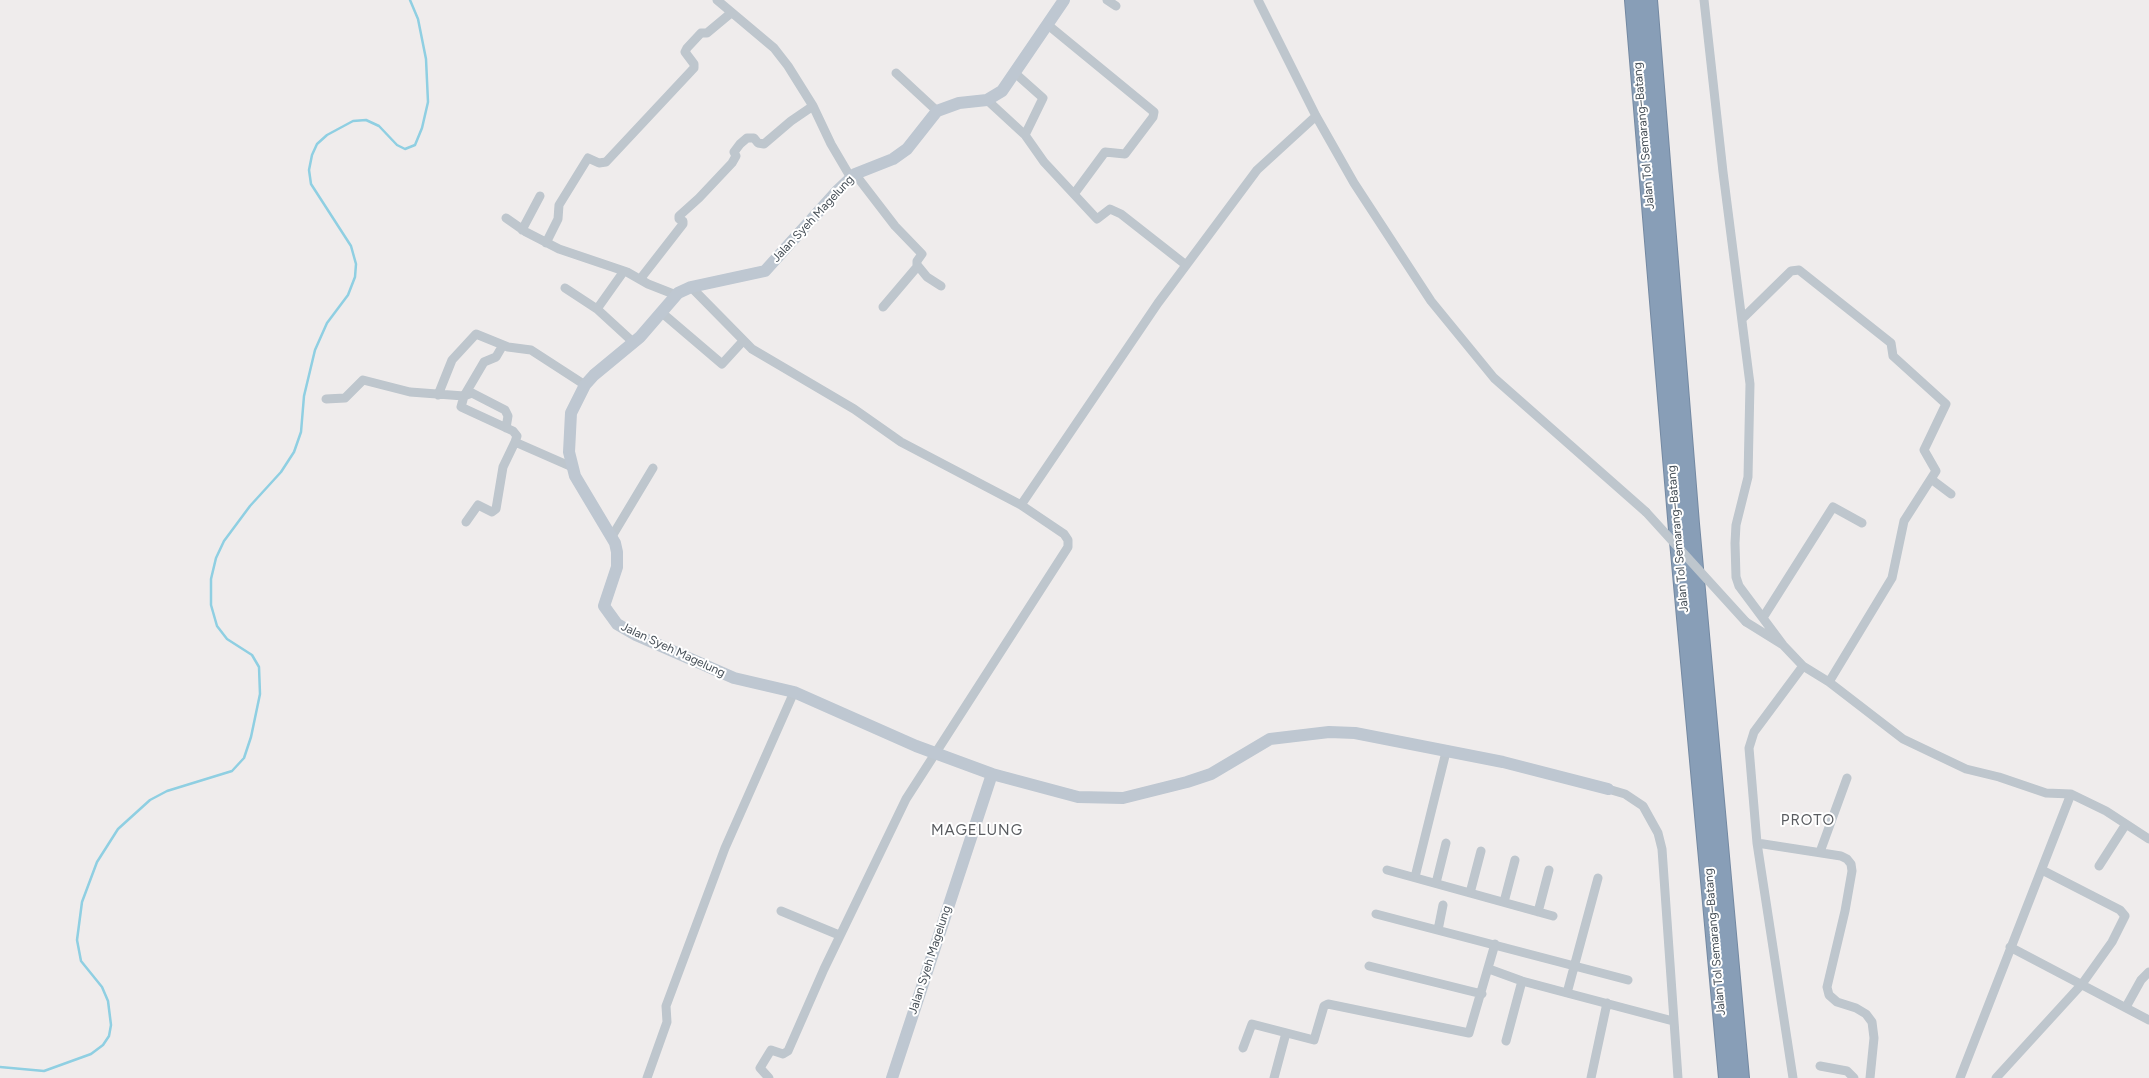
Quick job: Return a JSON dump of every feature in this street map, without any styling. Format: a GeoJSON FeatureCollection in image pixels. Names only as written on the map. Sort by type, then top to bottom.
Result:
{"type":"FeatureCollection","features":[{"type":"Feature","properties":{"kind":"highway","name":"Jalan Tol Semarang–Batang"},"geometry":{"type":"LineString","coordinates":[[1633,0],[1677,530],[1727,1078]]}},
{"type":"Feature","properties":{"kind":"highway","name":"Jalan Tol Semarang–Batang"},"geometry":{"type":"LineString","coordinates":[[1649,0],[1691,524],[1741,1078]]}},
{"type":"Feature","properties":{"kind":"street"},"geometry":{"type":"LineString","coordinates":[[717,0],[774,48],[813,106],[830,144],[853,176],[895,226],[922,252],[918,266],[883,307]]}},
{"type":"Feature","properties":{"kind":"street"},"geometry":{"type":"LineString","coordinates":[[896,73],[937,111],[958,103],[987,100],[1002,91],[1016,74],[1064,0]]}},
{"type":"Feature","properties":{"kind":"street"},"geometry":{"type":"LineString","coordinates":[[1107,0],[1116,6]]}},
{"type":"Feature","properties":{"kind":"street"},"geometry":{"type":"LineString","coordinates":[[1258,0],[1316,116],[1354,183],[1415,279],[1494,378],[1646,512],[1746,622],[1783,645]]}},
{"type":"Feature","properties":{"kind":"street"},"geometry":{"type":"LineString","coordinates":[[1704,0],[1723,172],[1743,318],[1751,404],[1748,442],[1749,465],[1735,532],[1736,577],[1744,594],[1764,616],[1783,645],[1803,666],[1828,682],[1885,727],[1932,755],[1966,769],[1999,777],[2046,793],[2071,794],[2106,811],[2149,838]]}},
{"type":"Feature","properties":{"kind":"street"},"geometry":{"type":"LineString","coordinates":[[546,243],[558,220],[559,205],[588,158],[599,163],[606,162],[694,68],[694,64],[684,52],[687,48],[701,33],[707,33],[731,13]]}},
{"type":"Feature","properties":{"kind":"street"},"geometry":{"type":"LineString","coordinates":[[1048,24],[1154,112],[1153,117],[1126,154],[1105,152],[1074,194]]}},
{"type":"Feature","properties":{"kind":"street"},"geometry":{"type":"LineString","coordinates":[[1016,74],[1043,98],[1025,135]]}},
{"type":"Feature","properties":{"kind":"street"},"geometry":{"type":"LineString","coordinates":[[987,100],[1025,135],[1044,162],[1098,219],[1110,209],[1121,214],[1186,266]]}},
{"type":"Feature","properties":{"kind":"street"},"geometry":{"type":"LineString","coordinates":[[641,278],[682,224],[679,216],[732,163],[736,156],[734,152],[740,144],[747,138],[754,138],[758,143],[764,144],[791,121],[813,106]]}},
{"type":"Feature","properties":{"kind":"street","name":"Jalan Syeh Magelung"},"geometry":{"type":"LineString","coordinates":[[892,1078],[992,774],[936,754],[794,692],[734,678],[636,635],[616,624],[604,606],[618,560],[616,547],[575,476],[569,452],[571,413],[585,385],[633,342],[676,295],[691,287],[765,271],[800,230],[853,176],[893,159],[907,149],[937,111]]}},
{"type":"Feature","properties":{"kind":"street"},"geometry":{"type":"LineString","coordinates":[[1020,505],[1186,266],[1257,170],[1316,116]]}},
{"type":"Feature","properties":{"kind":"street"},"geometry":{"type":"LineString","coordinates":[[522,230],[540,196]]}},
{"type":"Feature","properties":{"kind":"street"},"geometry":{"type":"LineString","coordinates":[[506,218],[522,230],[546,243],[624,271],[641,278],[648,284],[676,295]]}},
{"type":"Feature","properties":{"kind":"street"},"geometry":{"type":"LineString","coordinates":[[918,266],[928,277],[941,286]]}},
{"type":"Feature","properties":{"kind":"street"},"geometry":{"type":"LineString","coordinates":[[1743,318],[1788,273],[1795,269],[1804,273],[1892,343],[1893,356],[1946,404],[1924,449],[1936,467],[1931,479],[1902,525],[1892,578],[1828,682]]}},
{"type":"Feature","properties":{"kind":"street"},"geometry":{"type":"LineString","coordinates":[[597,309],[624,271]]}},
{"type":"Feature","properties":{"kind":"street"},"geometry":{"type":"LineString","coordinates":[[691,287],[752,349],[854,409],[900,442],[1020,505],[1064,534],[1068,540],[1068,547],[906,799],[840,935],[788,1051],[784,1054],[771,1050],[760,1068],[769,1078]]}},
{"type":"Feature","properties":{"kind":"street"},"geometry":{"type":"LineString","coordinates":[[565,288],[597,309],[633,342]]}},
{"type":"Feature","properties":{"kind":"street"},"geometry":{"type":"LineString","coordinates":[[661,312],[722,364],[743,341]]}},
{"type":"Feature","properties":{"kind":"street"},"geometry":{"type":"LineString","coordinates":[[438,395],[452,360],[474,335],[503,345],[530,350],[585,385]]}},
{"type":"Feature","properties":{"kind":"street"},"geometry":{"type":"LineString","coordinates":[[466,522],[478,505],[492,512],[496,509],[503,466],[515,442],[516,433],[462,408],[464,396],[484,362],[496,357],[503,345]]}},
{"type":"Feature","properties":{"kind":"street"},"geometry":{"type":"LineString","coordinates":[[326,399],[345,398],[363,380],[399,390],[438,395],[464,396],[472,393],[500,406],[508,416],[506,428]]}},
{"type":"Feature","properties":{"kind":"street"},"geometry":{"type":"LineString","coordinates":[[515,442],[572,467]]}},
{"type":"Feature","properties":{"kind":"street"},"geometry":{"type":"LineString","coordinates":[[611,538],[653,468]]}},
{"type":"Feature","properties":{"kind":"street"},"geometry":{"type":"LineString","coordinates":[[1931,479],[1951,494]]}},
{"type":"Feature","properties":{"kind":"street"},"geometry":{"type":"LineString","coordinates":[[1764,616],[1833,507],[1862,523]]}},
{"type":"Feature","properties":{"kind":"street"},"geometry":{"type":"LineString","coordinates":[[1793,1078],[1757,843],[1749,748],[1754,732],[1803,666]]}},
{"type":"Feature","properties":{"kind":"street"},"geometry":{"type":"LineString","coordinates":[[647,1078],[667,1022],[666,1006],[725,848],[794,692]]}},
{"type":"Feature","properties":{"kind":"street"},"geometry":{"type":"LineString","coordinates":[[992,774],[1078,797],[1123,798],[1211,774],[1270,739],[1324,732],[1355,733],[1503,762],[1625,794],[1643,806],[1658,833],[1665,865],[1678,1078]]}},
{"type":"Feature","properties":{"kind":"street"},"geometry":{"type":"LineString","coordinates":[[1415,877],[1446,752]]}},
{"type":"Feature","properties":{"kind":"street"},"geometry":{"type":"LineString","coordinates":[[1820,852],[1847,778]]}},
{"type":"Feature","properties":{"kind":"street"},"geometry":{"type":"LineString","coordinates":[[1960,1078],[2071,794]]}},
{"type":"Feature","properties":{"kind":"street"},"geometry":{"type":"LineString","coordinates":[[2099,866],[2126,824]]}},
{"type":"Feature","properties":{"kind":"street"},"geometry":{"type":"LineString","coordinates":[[1436,883],[1446,843]]}},
{"type":"Feature","properties":{"kind":"street"},"geometry":{"type":"LineString","coordinates":[[1757,843],[1841,856],[1851,864],[1852,871],[1827,987],[1829,995],[1837,1002],[1856,1008],[1866,1014],[1872,1022],[1874,1038],[1870,1078]]}},
{"type":"Feature","properties":{"kind":"street"},"geometry":{"type":"LineString","coordinates":[[1470,893],[1481,851]]}},
{"type":"Feature","properties":{"kind":"street"},"geometry":{"type":"LineString","coordinates":[[1504,902],[1515,860]]}},
{"type":"Feature","properties":{"kind":"street"},"geometry":{"type":"LineString","coordinates":[[1387,870],[1554,916]]}},
{"type":"Feature","properties":{"kind":"street"},"geometry":{"type":"LineString","coordinates":[[1538,912],[1549,870]]}},
{"type":"Feature","properties":{"kind":"street"},"geometry":{"type":"LineString","coordinates":[[1996,1078],[2082,984],[2112,942],[2124,920],[2125,914],[2042,870]]}},
{"type":"Feature","properties":{"kind":"street"},"geometry":{"type":"LineString","coordinates":[[1567,993],[1598,878]]}},
{"type":"Feature","properties":{"kind":"street"},"geometry":{"type":"LineString","coordinates":[[1438,930],[1443,905]]}},
{"type":"Feature","properties":{"kind":"street"},"geometry":{"type":"LineString","coordinates":[[781,911],[840,935]]}},
{"type":"Feature","properties":{"kind":"street"},"geometry":{"type":"LineString","coordinates":[[1376,914],[1628,980]]}},
{"type":"Feature","properties":{"kind":"street"},"geometry":{"type":"LineString","coordinates":[[1244,1048],[1252,1024],[1314,1040],[1324,1006],[1328,1004],[1469,1033],[1482,994],[1495,944]]}},
{"type":"Feature","properties":{"kind":"street"},"geometry":{"type":"LineString","coordinates":[[2010,947],[2149,1020]]}},
{"type":"Feature","properties":{"kind":"street"},"geometry":{"type":"LineString","coordinates":[[1368,966],[1482,994]]}},
{"type":"Feature","properties":{"kind":"street"},"geometry":{"type":"LineString","coordinates":[[1488,969],[1522,981],[1673,1020]]}},
{"type":"Feature","properties":{"kind":"street"},"geometry":{"type":"LineString","coordinates":[[2126,1007],[2141,980],[2149,972]]}},
{"type":"Feature","properties":{"kind":"street"},"geometry":{"type":"LineString","coordinates":[[1506,1041],[1522,981]]}},
{"type":"Feature","properties":{"kind":"street"},"geometry":{"type":"LineString","coordinates":[[1590,1078],[1607,1003]]}},
{"type":"Feature","properties":{"kind":"street"},"geometry":{"type":"LineString","coordinates":[[1274,1078],[1286,1033]]}},
{"type":"Feature","properties":{"kind":"street"},"geometry":{"type":"LineString","coordinates":[[1820,1066],[1847,1071],[1854,1078]]}},
{"type":"Feature","properties":{"kind":"waterway"},"geometry":{"type":"LineString","coordinates":[[0,1067],[44,1071],[91,1054],[103,1045],[109,1036],[111,1025],[108,1001],[102,987],[81,961],[77,940],[82,902],[97,862],[118,829],[150,800],[167,791],[232,771],[244,758],[251,737],[260,694],[259,667],[252,655],[227,639],[217,626],[211,605],[211,579],[216,558],[224,541],[250,506],[281,472],[294,452],[301,432],[304,396],[315,350],[327,323],[348,295],[355,277],[356,264],[351,246],[311,184],[309,170],[312,155],[317,144],[327,135],[353,121],[366,120],[379,126],[397,145],[405,149],[415,145],[422,128],[428,102],[426,59],[418,19],[410,0]]}},
{"type":"Feature","properties":{"kind":"district","name":"PROTO"},"geometry":{"type":"Point","coordinates":[1808,821]}},
{"type":"Feature","properties":{"kind":"district","name":"MAGELUNG"},"geometry":{"type":"Point","coordinates":[977,831]}}]}
